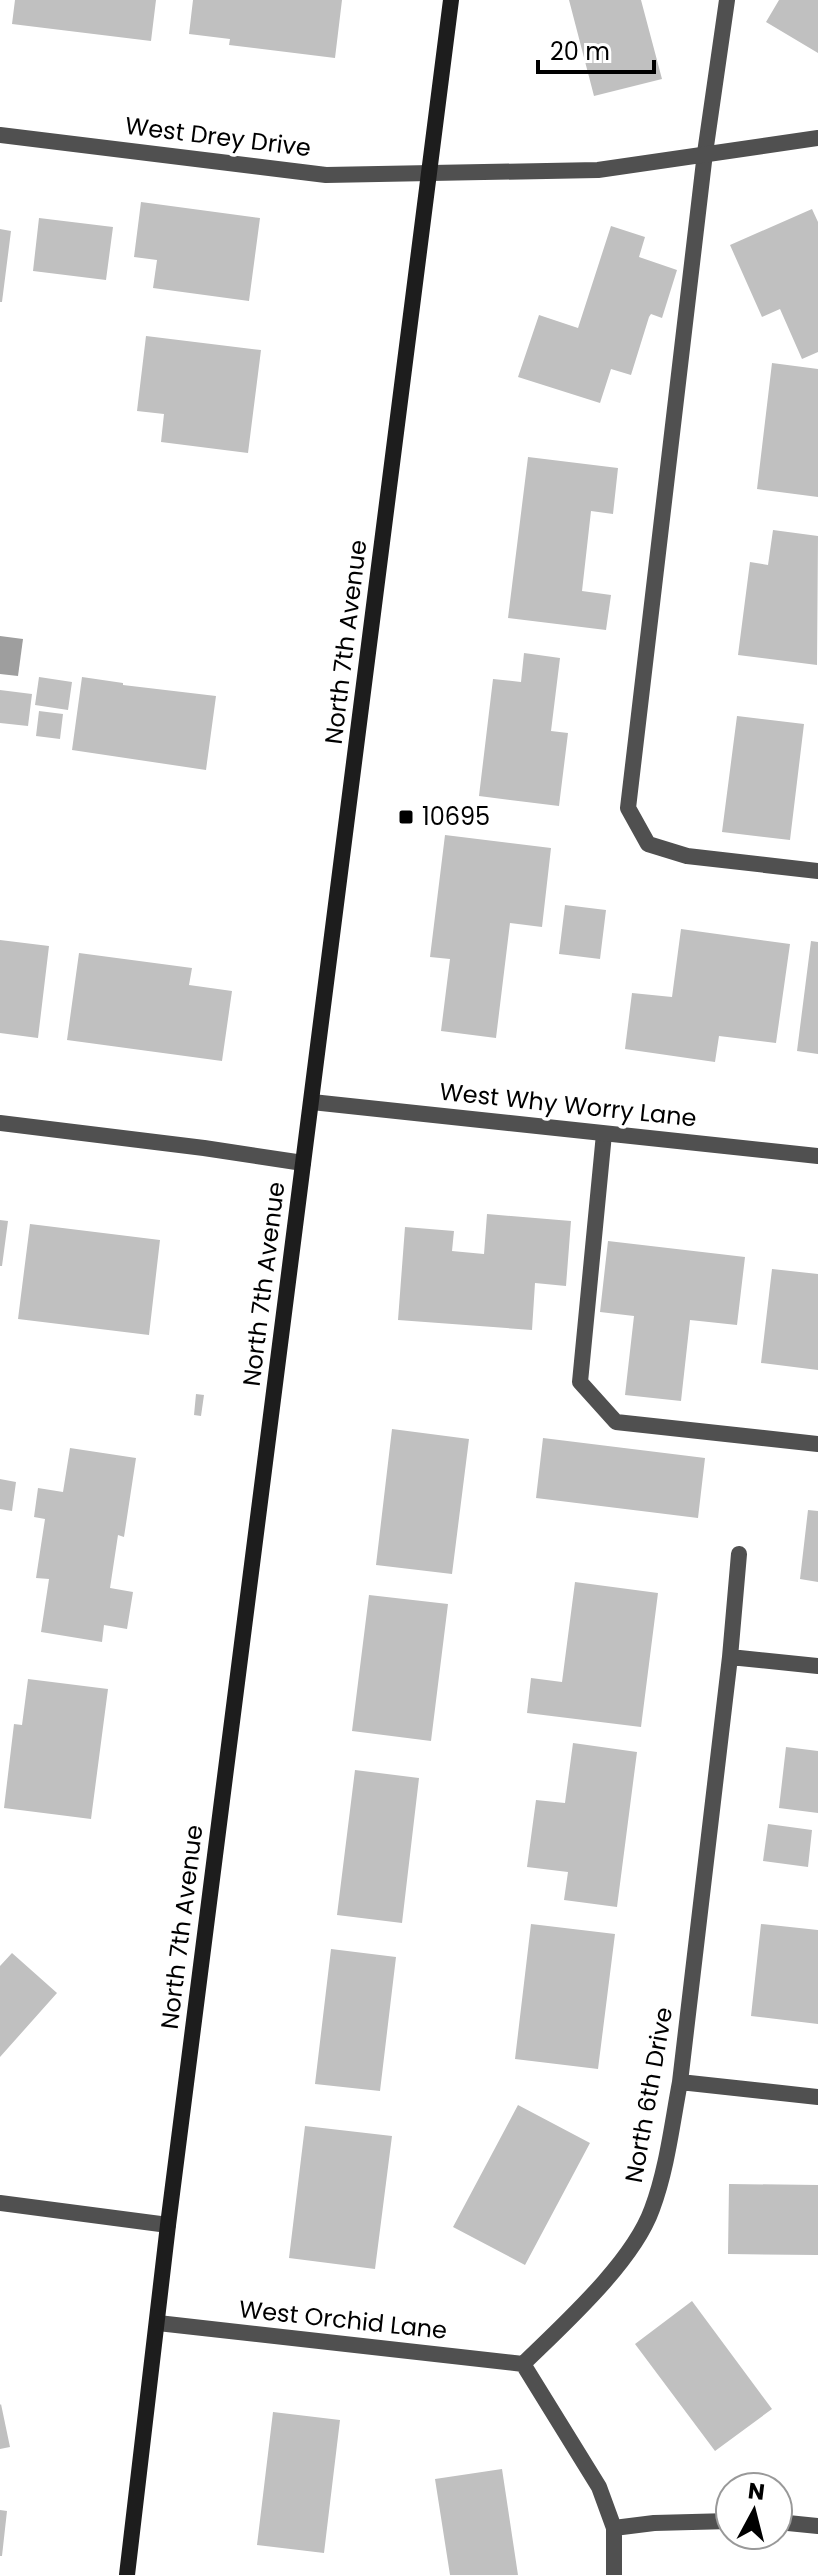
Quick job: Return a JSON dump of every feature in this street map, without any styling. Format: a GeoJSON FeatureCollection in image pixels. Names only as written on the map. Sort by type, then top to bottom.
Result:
{"type":"FeatureCollection","features":[{"type":"Feature","properties":{"kind":"main road","name":"North 7th Avenue"},"geometry":{"type":"LineString","coordinates":[[127,2575],[168,2225],[451,0]]}},
{"type":"Feature","properties":{"kind":"street"},"geometry":{"type":"LineString","coordinates":[[727,0],[705,153],[628,808],[648,844],[687,856],[818,871]]}},
{"type":"Feature","properties":{"kind":"street","name":"West Drey Drive"},"geometry":{"type":"LineString","coordinates":[[0,135],[326,175],[598,170],[818,138]]}},
{"type":"Feature","properties":{"kind":"street","name":"West Why Worry Lane"},"geometry":{"type":"LineString","coordinates":[[312,1102],[818,1156]]}},
{"type":"Feature","properties":{"kind":"street"},"geometry":{"type":"LineString","coordinates":[[0,1123],[303,1163]]}},
{"type":"Feature","properties":{"kind":"street"},"geometry":{"type":"LineString","coordinates":[[604,1134],[580,1382],[616,1422],[818,1444]]}},
{"type":"Feature","properties":{"kind":"street","name":"North 6th Drive"},"geometry":{"type":"LineString","coordinates":[[523,2364],[628,2254],[652,2209],[668,2148],[680,2082],[730,1657],[739,1554]]}},
{"type":"Feature","properties":{"kind":"street"},"geometry":{"type":"LineString","coordinates":[[730,1657],[818,1666]]}},
{"type":"Feature","properties":{"kind":"street"},"geometry":{"type":"LineString","coordinates":[[680,2082],[818,2097]]}},
{"type":"Feature","properties":{"kind":"street"},"geometry":{"type":"LineString","coordinates":[[0,2203],[168,2225]]}},
{"type":"Feature","properties":{"kind":"street","name":"West Orchid Lane"},"geometry":{"type":"LineString","coordinates":[[158,2323],[523,2364]]}},
{"type":"Feature","properties":{"kind":"street"},"geometry":{"type":"LineString","coordinates":[[523,2364],[599,2487],[614,2528],[614,2575]]}},
{"type":"Feature","properties":{"kind":"street"},"geometry":{"type":"LineString","coordinates":[[614,2528],[714,2521]]}},
{"type":"Feature","properties":{"kind":"street"},"geometry":{"type":"LineString","coordinates":[[794,2524],[818,2526]]}},
{"type":"Feature","properties":{"kind":"shaded area"},"geometry":{"type":"Polygon","coordinates":[[[0,636],[23,639],[18,676],[0,674],[0,636]]]}},
{"type":"Feature","properties":{"kind":"building"},"geometry":{"type":"Polygon","coordinates":[[[15,0],[156,0],[151,41],[12,24],[15,0]]]}},
{"type":"Feature","properties":{"kind":"building"},"geometry":{"type":"Polygon","coordinates":[[[193,0],[342,0],[335,58],[229,45],[230,39],[189,34],[193,0]]]}},
{"type":"Feature","properties":{"kind":"building"},"geometry":{"type":"Polygon","coordinates":[[[569,0],[641,0],[662,79],[594,96],[569,0]]]}},
{"type":"Feature","properties":{"kind":"building"},"geometry":{"type":"Polygon","coordinates":[[[779,0],[818,0],[818,53],[766,22],[779,0]]]}},
{"type":"Feature","properties":{"kind":"building"},"geometry":{"type":"Polygon","coordinates":[[[141,202],[260,218],[249,301],[153,288],[157,260],[134,257],[141,202]]]}},
{"type":"Feature","properties":{"kind":"building"},"geometry":{"type":"Polygon","coordinates":[[[812,209],[818,222],[818,352],[802,359],[780,309],[762,317],[730,245],[812,209]]]}},
{"type":"Feature","properties":{"kind":"building"},"geometry":{"type":"Polygon","coordinates":[[[39,218],[113,227],[106,280],[33,271],[39,218]]]}},
{"type":"Feature","properties":{"kind":"building"},"geometry":{"type":"Polygon","coordinates":[[[611,226],[645,237],[639,257],[677,270],[662,318],[651,314],[649,317],[631,375],[611,369],[600,403],[518,377],[539,315],[578,328],[611,226]]]}},
{"type":"Feature","properties":{"kind":"building"},"geometry":{"type":"Polygon","coordinates":[[[0,229],[11,231],[2,302],[0,302],[0,229]]]}},
{"type":"Feature","properties":{"kind":"building"},"geometry":{"type":"Polygon","coordinates":[[[146,336],[261,350],[248,453],[161,442],[164,414],[137,411],[146,336]]]}},
{"type":"Feature","properties":{"kind":"building"},"geometry":{"type":"Polygon","coordinates":[[[772,363],[818,369],[818,497],[757,489],[772,363]]]}},
{"type":"Feature","properties":{"kind":"building"},"geometry":{"type":"Polygon","coordinates":[[[528,457],[618,468],[613,514],[591,511],[582,591],[611,595],[606,630],[508,618],[528,457]]]}},
{"type":"Feature","properties":{"kind":"building"},"geometry":{"type":"Polygon","coordinates":[[[773,530],[818,536],[817,665],[738,655],[750,562],[768,565],[773,530]]]}},
{"type":"Feature","properties":{"kind":"building"},"geometry":{"type":"Polygon","coordinates":[[[524,653],[560,658],[551,731],[568,733],[559,806],[479,796],[493,679],[521,682],[524,653]]]}},
{"type":"Feature","properties":{"kind":"building"},"geometry":{"type":"Polygon","coordinates":[[[39,677],[72,682],[68,710],[35,705],[39,677]]]}},
{"type":"Feature","properties":{"kind":"building"},"geometry":{"type":"Polygon","coordinates":[[[82,677],[216,696],[206,770],[72,750],[82,677]]]}},
{"type":"Feature","properties":{"kind":"building"},"geometry":{"type":"Polygon","coordinates":[[[0,690],[32,694],[28,726],[0,723],[0,690]]]}},
{"type":"Feature","properties":{"kind":"building"},"geometry":{"type":"Polygon","coordinates":[[[39,711],[63,714],[60,739],[36,736],[39,711]]]}},
{"type":"Feature","properties":{"kind":"building"},"geometry":{"type":"Polygon","coordinates":[[[737,716],[804,724],[790,840],[722,832],[737,716]]]}},
{"type":"Feature","properties":{"kind":"building"},"geometry":{"type":"Polygon","coordinates":[[[445,835],[551,848],[542,927],[510,923],[496,1038],[441,1031],[450,959],[430,957],[445,835]]]}},
{"type":"Feature","properties":{"kind":"building"},"geometry":{"type":"Polygon","coordinates":[[[565,905],[606,910],[600,959],[559,954],[565,905]]]}},
{"type":"Feature","properties":{"kind":"building"},"geometry":{"type":"Polygon","coordinates":[[[681,929],[790,944],[776,1043],[719,1036],[715,1062],[625,1049],[632,993],[672,997],[681,929]]]}},
{"type":"Feature","properties":{"kind":"building"},"geometry":{"type":"Polygon","coordinates":[[[0,940],[49,946],[38,1038],[0,1033],[0,940]]]}},
{"type":"Feature","properties":{"kind":"building"},"geometry":{"type":"Polygon","coordinates":[[[811,941],[818,942],[818,1054],[797,1051],[811,941]]]}},
{"type":"Feature","properties":{"kind":"building"},"geometry":{"type":"Polygon","coordinates":[[[79,953],[192,968],[189,985],[232,991],[222,1061],[67,1040],[79,953]]]}},
{"type":"Feature","properties":{"kind":"building"},"geometry":{"type":"Polygon","coordinates":[[[487,1214],[571,1221],[566,1286],[535,1283],[532,1330],[398,1320],[405,1227],[454,1231],[452,1251],[484,1254],[487,1214]]]}},
{"type":"Feature","properties":{"kind":"building"},"geometry":{"type":"Polygon","coordinates":[[[0,1220],[8,1221],[2,1266],[0,1266],[0,1220]]]}},
{"type":"Feature","properties":{"kind":"building"},"geometry":{"type":"Polygon","coordinates":[[[30,1224],[160,1240],[149,1335],[18,1319],[30,1224]]]}},
{"type":"Feature","properties":{"kind":"building"},"geometry":{"type":"Polygon","coordinates":[[[608,1241],[745,1257],[737,1325],[690,1320],[681,1401],[625,1395],[634,1316],[600,1312],[608,1241]]]}},
{"type":"Feature","properties":{"kind":"building"},"geometry":{"type":"Polygon","coordinates":[[[772,1269],[818,1274],[818,1370],[761,1363],[772,1269]]]}},
{"type":"Feature","properties":{"kind":"building"},"geometry":{"type":"Polygon","coordinates":[[[196,1394],[204,1395],[201,1416],[194,1415],[196,1394]]]}},
{"type":"Feature","properties":{"kind":"building"},"geometry":{"type":"Polygon","coordinates":[[[392,1429],[469,1439],[452,1574],[376,1565],[392,1429]]]}},
{"type":"Feature","properties":{"kind":"building"},"geometry":{"type":"Polygon","coordinates":[[[543,1438],[705,1458],[698,1518],[536,1498],[543,1438]]]}},
{"type":"Feature","properties":{"kind":"building"},"geometry":{"type":"Polygon","coordinates":[[[70,1448],[136,1458],[124,1537],[118,1535],[110,1588],[133,1592],[127,1629],[104,1625],[102,1642],[41,1632],[49,1579],[36,1578],[45,1519],[34,1517],[38,1488],[63,1492],[70,1448]]]}},
{"type":"Feature","properties":{"kind":"building"},"geometry":{"type":"Polygon","coordinates":[[[0,1479],[16,1482],[12,1511],[0,1509],[0,1479]]]}},
{"type":"Feature","properties":{"kind":"building"},"geometry":{"type":"Polygon","coordinates":[[[808,1510],[818,1511],[818,1582],[800,1579],[808,1510]]]}},
{"type":"Feature","properties":{"kind":"building"},"geometry":{"type":"Polygon","coordinates":[[[575,1582],[658,1593],[641,1727],[527,1713],[531,1678],[562,1682],[575,1582]]]}},
{"type":"Feature","properties":{"kind":"building"},"geometry":{"type":"Polygon","coordinates":[[[369,1595],[448,1604],[431,1741],[352,1731],[369,1595]]]}},
{"type":"Feature","properties":{"kind":"building"},"geometry":{"type":"Polygon","coordinates":[[[28,1679],[108,1689],[91,1819],[4,1808],[14,1724],[22,1725],[28,1679]]]}},
{"type":"Feature","properties":{"kind":"building"},"geometry":{"type":"Polygon","coordinates":[[[573,1743],[637,1752],[617,1907],[564,1900],[568,1872],[527,1867],[536,1800],[565,1803],[573,1743]]]}},
{"type":"Feature","properties":{"kind":"building"},"geometry":{"type":"Polygon","coordinates":[[[786,1747],[818,1751],[818,1813],[779,1808],[786,1747]]]}},
{"type":"Feature","properties":{"kind":"building"},"geometry":{"type":"Polygon","coordinates":[[[355,1770],[419,1778],[402,1923],[337,1915],[355,1770]]]}},
{"type":"Feature","properties":{"kind":"building"},"geometry":{"type":"Polygon","coordinates":[[[768,1824],[812,1830],[808,1867],[763,1861],[768,1824]]]}},
{"type":"Feature","properties":{"kind":"building"},"geometry":{"type":"Polygon","coordinates":[[[531,1924],[615,1934],[598,2069],[515,2059],[531,1924]]]}},
{"type":"Feature","properties":{"kind":"building"},"geometry":{"type":"Polygon","coordinates":[[[761,1924],[818,1930],[818,2024],[751,2016],[761,1924]]]}},
{"type":"Feature","properties":{"kind":"building"},"geometry":{"type":"Polygon","coordinates":[[[331,1949],[396,1957],[380,2091],[315,2084],[331,1949]]]}},
{"type":"Feature","properties":{"kind":"building"},"geometry":{"type":"Polygon","coordinates":[[[12,1953],[57,1993],[0,2057],[0,1966],[12,1953]]]}},
{"type":"Feature","properties":{"kind":"building"},"geometry":{"type":"Polygon","coordinates":[[[518,2105],[590,2143],[525,2265],[453,2227],[518,2105]]]}},
{"type":"Feature","properties":{"kind":"building"},"geometry":{"type":"Polygon","coordinates":[[[305,2126],[392,2136],[375,2269],[289,2258],[305,2126]]]}},
{"type":"Feature","properties":{"kind":"building"},"geometry":{"type":"Polygon","coordinates":[[[729,2184],[818,2185],[818,2255],[728,2254],[729,2184]]]}},
{"type":"Feature","properties":{"kind":"building"},"geometry":{"type":"Polygon","coordinates":[[[692,2301],[772,2409],[715,2451],[635,2344],[692,2301]]]}},
{"type":"Feature","properties":{"kind":"building"},"geometry":{"type":"Polygon","coordinates":[[[0,2405],[10,2447],[0,2449],[0,2405]]]}},
{"type":"Feature","properties":{"kind":"building"},"geometry":{"type":"Polygon","coordinates":[[[273,2412],[340,2420],[324,2553],[257,2545],[273,2412]]]}},
{"type":"Feature","properties":{"kind":"building"},"geometry":{"type":"Polygon","coordinates":[[[502,2469],[518,2575],[450,2575],[435,2479],[502,2469]]]}},
{"type":"Feature","properties":{"kind":"building"},"geometry":{"type":"Polygon","coordinates":[[[0,2510],[7,2511],[2,2556],[0,2556],[0,2510]]]}},
{"type":"Feature","properties":{"kind":"place","name":"10695"},"geometry":{"type":"Point","coordinates":[406,817]}}]}
